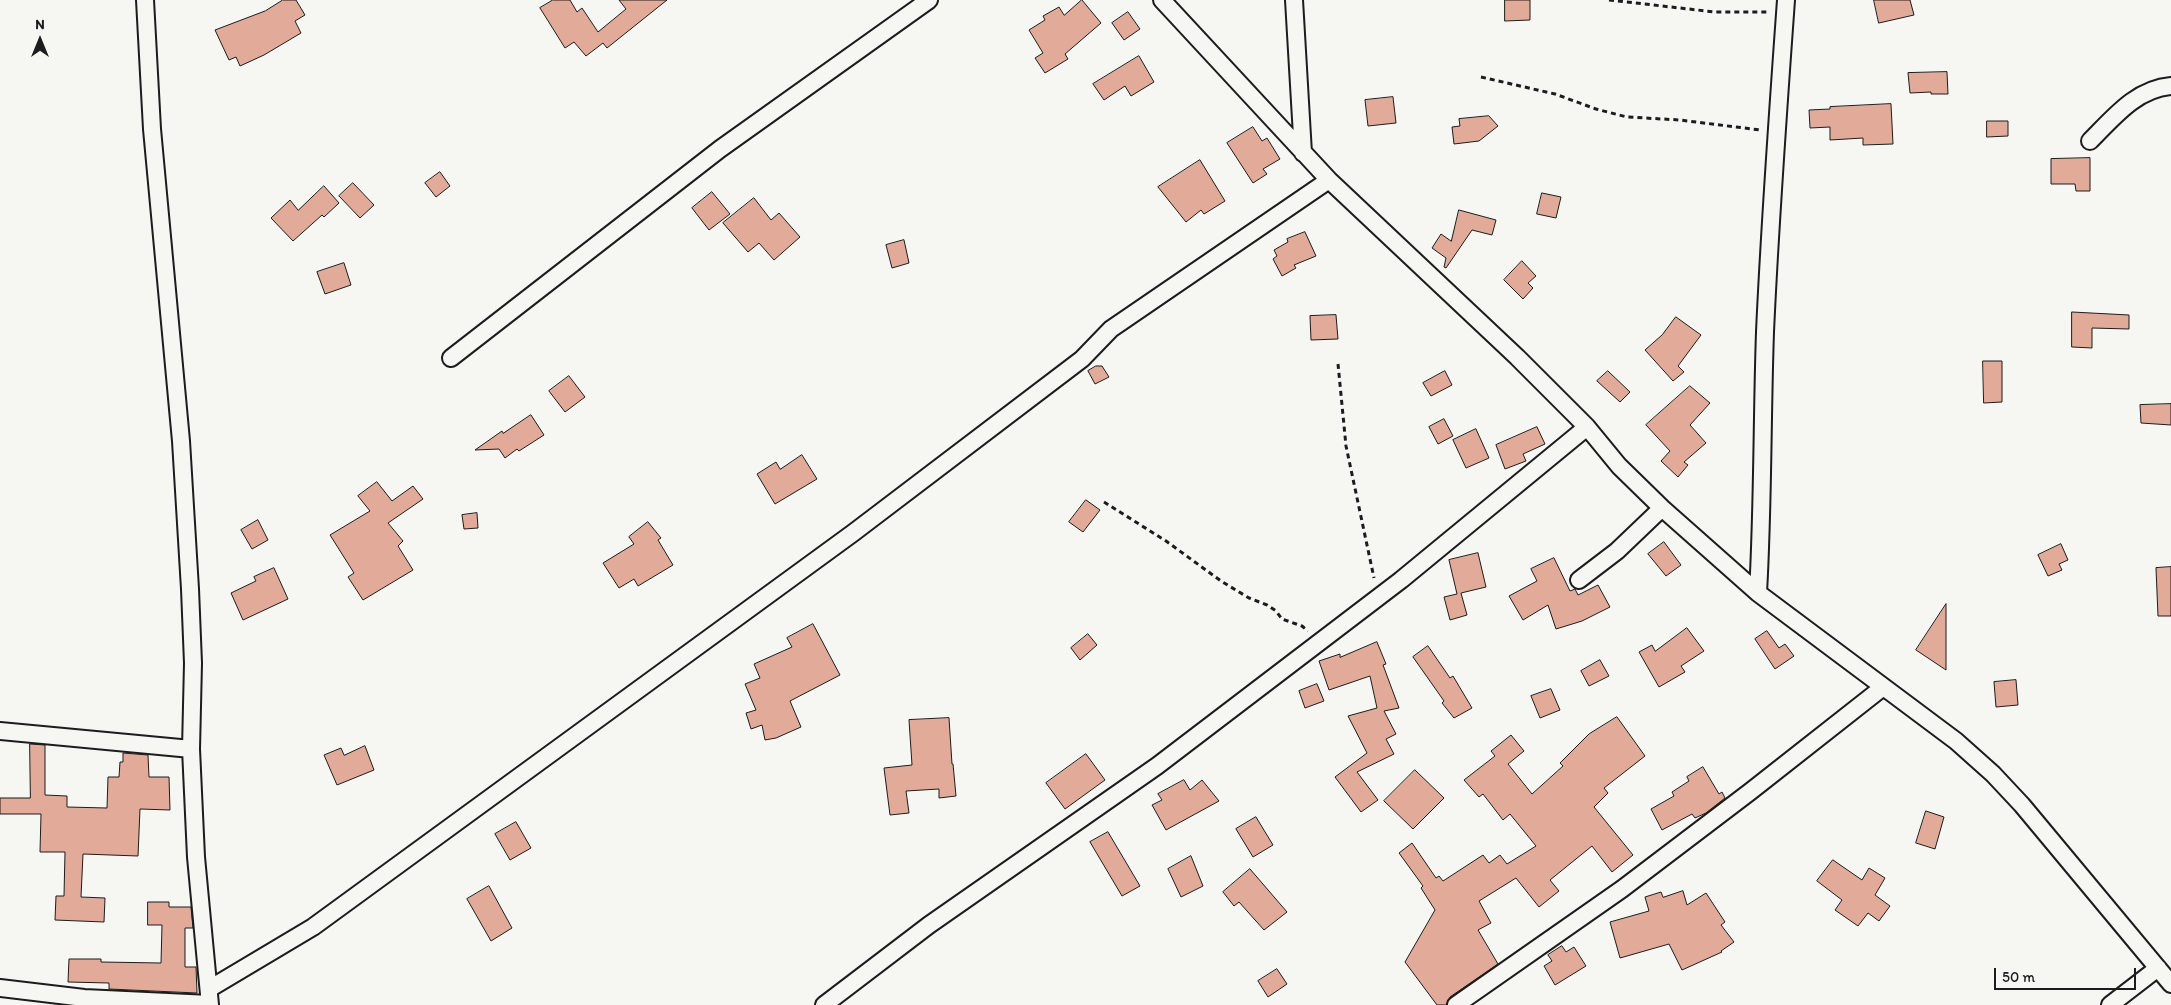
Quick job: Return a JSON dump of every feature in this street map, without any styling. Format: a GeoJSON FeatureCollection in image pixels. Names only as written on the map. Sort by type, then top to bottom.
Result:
{"type":"FeatureCollection","features":[{"type":"Feature","properties":{"kind":"street"},"geometry":{"type":"LineString","coordinates":[[145,0],[152,129],[181,441],[193,663],[191,749],[196,857],[210,999]]}},
{"type":"Feature","properties":{"kind":"street"},"geometry":{"type":"LineString","coordinates":[[451,358],[720,149],[929,0]]}},
{"type":"Feature","properties":{"kind":"street"},"geometry":{"type":"LineString","coordinates":[[1162,0],[1328,180],[1517,357],[1587,427],[1618,466],[1662,508],[1758,593],[1882,688],[1956,741],[1993,774],[2022,805],[2171,984]]}},
{"type":"Feature","properties":{"kind":"street"},"geometry":{"type":"LineString","coordinates":[[1294,0],[1304,153]]}},
{"type":"Feature","properties":{"kind":"street"},"geometry":{"type":"LineString","coordinates":[[1758,593],[1762,514],[1765,334],[1775,132],[1786,6]]}},
{"type":"Feature","properties":{"kind":"street"},"geometry":{"type":"LineString","coordinates":[[2090,141],[2134,98],[2156,87],[2171,86]]}},
{"type":"Feature","properties":{"kind":"street"},"geometry":{"type":"LineString","coordinates":[[0,988],[84,998],[210,999],[313,927],[853,534],[1082,359],[1111,330],[1328,180]]}},
{"type":"Feature","properties":{"kind":"street"},"geometry":{"type":"LineString","coordinates":[[824,1005],[929,925],[1157,766],[1378,596],[1487,510],[1587,427]]}},
{"type":"Feature","properties":{"kind":"street"},"geometry":{"type":"LineString","coordinates":[[1579,580],[1617,551],[1662,508]]}},
{"type":"Feature","properties":{"kind":"street"},"geometry":{"type":"LineString","coordinates":[[1456,1005],[1622,889],[1882,688]]}},
{"type":"Feature","properties":{"kind":"street"},"geometry":{"type":"LineString","coordinates":[[0,731],[191,749]]}},
{"type":"Feature","properties":{"kind":"street"},"geometry":{"type":"LineString","coordinates":[[2110,1005],[2158,968]]}},
{"type":"Feature","properties":{"kind":"path"},"geometry":{"type":"LineString","coordinates":[[1609,0],[1715,12],[1786,6]]}},
{"type":"Feature","properties":{"kind":"path"},"geometry":{"type":"LineString","coordinates":[[1482,77],[1555,94],[1596,109],[1627,117],[1680,120],[1775,132]]}},
{"type":"Feature","properties":{"kind":"path"},"geometry":{"type":"LineString","coordinates":[[1338,364],[1346,446],[1378,596]]}},
{"type":"Feature","properties":{"kind":"path"},"geometry":{"type":"LineString","coordinates":[[1104,502],[1166,541],[1221,581],[1250,598],[1267,605],[1276,611],[1282,619],[1302,626],[1321,640]]}},
{"type":"Feature","properties":{"kind":"building"},"geometry":{"type":"Polygon","coordinates":[[[283,0],[296,0],[305,15],[295,21],[301,33],[264,55],[240,66],[236,57],[229,60],[215,30],[265,11],[283,0]]]}},
{"type":"Feature","properties":{"kind":"building"},"geometry":{"type":"Polygon","coordinates":[[[553,0],[570,0],[577,12],[582,8],[598,32],[626,9],[619,0],[667,0],[607,48],[603,43],[586,56],[574,42],[565,48],[540,8],[553,0]]]}},
{"type":"Feature","properties":{"kind":"building"},"geometry":{"type":"Polygon","coordinates":[[[1082,0],[1101,23],[1065,54],[1068,59],[1045,73],[1035,58],[1043,53],[1029,30],[1045,20],[1043,16],[1059,7],[1064,15],[1082,0]]]}},
{"type":"Feature","properties":{"kind":"building"},"geometry":{"type":"Polygon","coordinates":[[[1505,0],[1530,0],[1530,20],[1505,21],[1505,0]]]}},
{"type":"Feature","properties":{"kind":"building"},"geometry":{"type":"Polygon","coordinates":[[[1874,0],[1910,0],[1914,15],[1879,23],[1874,0]]]}},
{"type":"Feature","properties":{"kind":"building"},"geometry":{"type":"Polygon","coordinates":[[[1128,12],[1140,29],[1124,40],[1112,23],[1128,12]]]}},
{"type":"Feature","properties":{"kind":"building"},"geometry":{"type":"Polygon","coordinates":[[[1139,56],[1154,82],[1131,96],[1125,86],[1104,100],[1093,84],[1139,56]]]}},
{"type":"Feature","properties":{"kind":"building"},"geometry":{"type":"Polygon","coordinates":[[[1947,72],[1948,94],[1931,94],[1931,92],[1910,93],[1908,73],[1947,72]]]}},
{"type":"Feature","properties":{"kind":"building"},"geometry":{"type":"Polygon","coordinates":[[[1393,97],[1396,123],[1368,126],[1365,100],[1393,97]]]}},
{"type":"Feature","properties":{"kind":"building"},"geometry":{"type":"Polygon","coordinates":[[[1891,104],[1893,144],[1863,145],[1863,138],[1830,140],[1830,127],[1810,128],[1809,110],[1891,104]]]}},
{"type":"Feature","properties":{"kind":"building"},"geometry":{"type":"Polygon","coordinates":[[[1489,116],[1498,126],[1479,141],[1454,144],[1452,127],[1460,126],[1459,119],[1489,116]]]}},
{"type":"Feature","properties":{"kind":"building"},"geometry":{"type":"Polygon","coordinates":[[[1987,121],[2008,121],[2008,136],[1987,137],[1987,121]]]}},
{"type":"Feature","properties":{"kind":"building"},"geometry":{"type":"Polygon","coordinates":[[[1253,127],[1262,141],[1267,138],[1280,159],[1263,169],[1267,174],[1253,183],[1227,143],[1253,127]]]}},
{"type":"Feature","properties":{"kind":"building"},"geometry":{"type":"Polygon","coordinates":[[[2090,158],[2090,191],[2076,191],[2075,184],[2051,184],[2051,159],[2090,158]]]}},
{"type":"Feature","properties":{"kind":"building"},"geometry":{"type":"Polygon","coordinates":[[[1200,160],[1225,201],[1204,214],[1201,210],[1186,222],[1158,187],[1200,160]]]}},
{"type":"Feature","properties":{"kind":"building"},"geometry":{"type":"Polygon","coordinates":[[[440,172],[450,186],[436,197],[425,183],[440,172]]]}},
{"type":"Feature","properties":{"kind":"building"},"geometry":{"type":"Polygon","coordinates":[[[353,183],[374,205],[360,218],[339,196],[353,183]]]}},
{"type":"Feature","properties":{"kind":"building"},"geometry":{"type":"Polygon","coordinates":[[[324,186],[339,203],[324,217],[322,215],[293,241],[271,218],[290,200],[298,210],[324,186]]]}},
{"type":"Feature","properties":{"kind":"building"},"geometry":{"type":"Polygon","coordinates":[[[712,192],[730,214],[709,230],[692,208],[712,192]]]}},
{"type":"Feature","properties":{"kind":"building"},"geometry":{"type":"Polygon","coordinates":[[[1542,193],[1561,197],[1556,218],[1537,214],[1542,193]]]}},
{"type":"Feature","properties":{"kind":"building"},"geometry":{"type":"Polygon","coordinates":[[[754,198],[771,220],[779,213],[800,237],[774,260],[759,243],[748,252],[723,223],[754,198]]]}},
{"type":"Feature","properties":{"kind":"building"},"geometry":{"type":"Polygon","coordinates":[[[1459,210],[1496,220],[1492,235],[1472,230],[1446,268],[1444,267],[1446,258],[1432,248],[1441,234],[1451,241],[1459,210]]]}},
{"type":"Feature","properties":{"kind":"building"},"geometry":{"type":"Polygon","coordinates":[[[1305,232],[1316,256],[1294,265],[1296,268],[1282,276],[1273,259],[1277,256],[1274,250],[1288,242],[1287,239],[1305,232]]]}},
{"type":"Feature","properties":{"kind":"building"},"geometry":{"type":"Polygon","coordinates":[[[904,240],[909,263],[892,268],[886,245],[904,240]]]}},
{"type":"Feature","properties":{"kind":"building"},"geometry":{"type":"Polygon","coordinates":[[[1522,261],[1536,276],[1528,283],[1533,288],[1523,299],[1504,280],[1522,261]]]}},
{"type":"Feature","properties":{"kind":"building"},"geometry":{"type":"Polygon","coordinates":[[[344,263],[351,285],[325,294],[317,272],[344,263]]]}},
{"type":"Feature","properties":{"kind":"building"},"geometry":{"type":"Polygon","coordinates":[[[2072,312],[2129,315],[2129,329],[2092,328],[2092,348],[2072,347],[2072,312]]]}},
{"type":"Feature","properties":{"kind":"building"},"geometry":{"type":"Polygon","coordinates":[[[1336,315],[1338,339],[1311,340],[1310,316],[1336,315]]]}},
{"type":"Feature","properties":{"kind":"building"},"geometry":{"type":"Polygon","coordinates":[[[1676,317],[1701,335],[1678,366],[1684,372],[1673,381],[1645,350],[1662,335],[1676,317]]]}},
{"type":"Feature","properties":{"kind":"building"},"geometry":{"type":"Polygon","coordinates":[[[1983,361],[2002,361],[2002,402],[1984,403],[1983,361]]]}},
{"type":"Feature","properties":{"kind":"building"},"geometry":{"type":"Polygon","coordinates":[[[1096,366],[1102,366],[1109,377],[1095,384],[1088,371],[1096,366]]]}},
{"type":"Feature","properties":{"kind":"building"},"geometry":{"type":"Polygon","coordinates":[[[1445,371],[1452,385],[1431,396],[1423,383],[1445,371]]]}},
{"type":"Feature","properties":{"kind":"building"},"geometry":{"type":"Polygon","coordinates":[[[1608,371],[1630,392],[1620,402],[1597,381],[1608,371]]]}},
{"type":"Feature","properties":{"kind":"building"},"geometry":{"type":"Polygon","coordinates":[[[569,376],[585,397],[565,412],[549,391],[569,376]]]}},
{"type":"Feature","properties":{"kind":"building"},"geometry":{"type":"Polygon","coordinates":[[[1690,386],[1710,403],[1690,425],[1706,443],[1684,462],[1688,465],[1678,477],[1661,461],[1670,451],[1646,425],[1690,386]]]}},
{"type":"Feature","properties":{"kind":"building"},"geometry":{"type":"Polygon","coordinates":[[[2171,404],[2171,425],[2141,423],[2140,405],[2171,404]]]}},
{"type":"Feature","properties":{"kind":"building"},"geometry":{"type":"Polygon","coordinates":[[[531,415],[544,435],[519,451],[517,449],[505,458],[499,449],[475,450],[502,431],[503,433],[531,415]]]}},
{"type":"Feature","properties":{"kind":"building"},"geometry":{"type":"Polygon","coordinates":[[[1444,419],[1453,436],[1438,444],[1429,427],[1444,419]]]}},
{"type":"Feature","properties":{"kind":"building"},"geometry":{"type":"Polygon","coordinates":[[[1537,427],[1545,444],[1523,454],[1526,461],[1505,469],[1496,445],[1537,427]]]}},
{"type":"Feature","properties":{"kind":"building"},"geometry":{"type":"Polygon","coordinates":[[[1476,429],[1489,458],[1466,468],[1453,440],[1476,429]]]}},
{"type":"Feature","properties":{"kind":"building"},"geometry":{"type":"Polygon","coordinates":[[[802,455],[817,479],[775,504],[757,474],[776,462],[780,469],[802,455]]]}},
{"type":"Feature","properties":{"kind":"building"},"geometry":{"type":"Polygon","coordinates":[[[377,482],[392,501],[413,486],[423,499],[388,523],[403,541],[398,546],[413,570],[363,600],[348,577],[354,573],[330,535],[370,511],[358,496],[377,482]]]}},
{"type":"Feature","properties":{"kind":"building"},"geometry":{"type":"Polygon","coordinates":[[[1086,500],[1100,510],[1083,532],[1069,522],[1086,500]]]}},
{"type":"Feature","properties":{"kind":"building"},"geometry":{"type":"Polygon","coordinates":[[[477,513],[478,528],[464,529],[462,515],[477,513]]]}},
{"type":"Feature","properties":{"kind":"building"},"geometry":{"type":"Polygon","coordinates":[[[258,520],[268,540],[252,549],[241,530],[258,520]]]}},
{"type":"Feature","properties":{"kind":"building"},"geometry":{"type":"Polygon","coordinates":[[[648,522],[661,538],[658,540],[673,565],[638,586],[634,579],[619,588],[603,563],[634,544],[629,537],[648,522]]]}},
{"type":"Feature","properties":{"kind":"building"},"geometry":{"type":"Polygon","coordinates":[[[1664,542],[1681,565],[1666,576],[1648,554],[1664,542]]]}},
{"type":"Feature","properties":{"kind":"building"},"geometry":{"type":"Polygon","coordinates":[[[2061,544],[2068,560],[2059,564],[2062,570],[2048,576],[2038,555],[2061,544]]]}},
{"type":"Feature","properties":{"kind":"building"},"geometry":{"type":"Polygon","coordinates":[[[1478,553],[1486,587],[1461,593],[1467,615],[1450,620],[1444,597],[1457,594],[1449,560],[1478,553]]]}},
{"type":"Feature","properties":{"kind":"building"},"geometry":{"type":"Polygon","coordinates":[[[1554,558],[1570,591],[1575,589],[1578,595],[1598,585],[1610,607],[1582,621],[1556,629],[1548,605],[1523,620],[1509,596],[1537,581],[1531,569],[1554,558]]]}},
{"type":"Feature","properties":{"kind":"building"},"geometry":{"type":"Polygon","coordinates":[[[2171,567],[2171,616],[2158,616],[2156,568],[2171,567]]]}},
{"type":"Feature","properties":{"kind":"building"},"geometry":{"type":"Polygon","coordinates":[[[274,568],[288,599],[243,620],[231,593],[256,581],[254,577],[274,568]]]}},
{"type":"Feature","properties":{"kind":"building"},"geometry":{"type":"Polygon","coordinates":[[[1946,604],[1946,670],[1916,650],[1946,604]]]}},
{"type":"Feature","properties":{"kind":"building"},"geometry":{"type":"Polygon","coordinates":[[[813,624],[840,675],[790,701],[801,727],[776,738],[765,740],[762,725],[751,729],[746,713],[756,710],[745,684],[760,678],[754,664],[792,647],[787,638],[813,624]]]}},
{"type":"Feature","properties":{"kind":"building"},"geometry":{"type":"Polygon","coordinates":[[[1687,628],[1704,651],[1681,666],[1685,672],[1659,687],[1639,652],[1652,645],[1655,651],[1687,628]]]}},
{"type":"Feature","properties":{"kind":"building"},"geometry":{"type":"Polygon","coordinates":[[[1767,631],[1779,648],[1785,644],[1794,656],[1775,669],[1755,639],[1767,631]]]}},
{"type":"Feature","properties":{"kind":"building"},"geometry":{"type":"Polygon","coordinates":[[[1088,634],[1097,645],[1080,660],[1071,648],[1088,634]]]}},
{"type":"Feature","properties":{"kind":"building"},"geometry":{"type":"Polygon","coordinates":[[[1377,642],[1386,664],[1383,665],[1399,708],[1384,711],[1396,734],[1386,739],[1394,754],[1357,772],[1378,800],[1361,812],[1335,777],[1367,753],[1348,716],[1377,708],[1370,676],[1329,690],[1319,661],[1340,654],[1340,657],[1377,642]]]}},
{"type":"Feature","properties":{"kind":"building"},"geometry":{"type":"Polygon","coordinates":[[[1428,646],[1450,678],[1453,676],[1472,708],[1454,718],[1442,703],[1444,701],[1413,657],[1428,646]]]}},
{"type":"Feature","properties":{"kind":"building"},"geometry":{"type":"Polygon","coordinates":[[[1600,660],[1609,676],[1589,686],[1581,671],[1600,660]]]}},
{"type":"Feature","properties":{"kind":"building"},"geometry":{"type":"Polygon","coordinates":[[[2016,680],[2018,705],[1996,707],[1994,682],[2016,680]]]}},
{"type":"Feature","properties":{"kind":"building"},"geometry":{"type":"Polygon","coordinates":[[[1317,684],[1324,701],[1305,708],[1299,691],[1317,684]]]}},
{"type":"Feature","properties":{"kind":"building"},"geometry":{"type":"Polygon","coordinates":[[[1551,689],[1560,710],[1540,718],[1531,696],[1551,689]]]}},
{"type":"Feature","properties":{"kind":"building"},"geometry":{"type":"Polygon","coordinates":[[[1617,717],[1645,756],[1604,788],[1608,793],[1594,807],[1633,855],[1612,872],[1592,846],[1550,880],[1559,891],[1539,907],[1516,878],[1479,901],[1491,923],[1478,930],[1498,964],[1450,997],[1446,1005],[1437,1005],[1405,962],[1435,910],[1421,888],[1423,886],[1399,853],[1412,843],[1436,878],[1439,876],[1443,881],[1483,855],[1489,863],[1500,855],[1507,864],[1536,846],[1510,814],[1503,820],[1483,794],[1479,797],[1464,780],[1495,756],[1491,751],[1511,735],[1524,751],[1508,764],[1532,794],[1563,766],[1560,763],[1589,734],[1617,717]]]}},
{"type":"Feature","properties":{"kind":"building"},"geometry":{"type":"Polygon","coordinates":[[[949,718],[956,796],[939,798],[939,789],[906,791],[909,813],[890,815],[884,768],[912,765],[909,720],[949,718]]]}},
{"type":"Feature","properties":{"kind":"building"},"geometry":{"type":"Polygon","coordinates":[[[30,744],[45,745],[45,795],[67,796],[67,807],[107,808],[108,777],[119,777],[123,753],[148,755],[149,777],[169,777],[170,810],[140,809],[138,856],[83,854],[81,897],[105,898],[104,922],[55,920],[56,896],[64,896],[65,852],[40,852],[41,814],[0,814],[0,798],[30,798],[30,744]]]}},
{"type":"Feature","properties":{"kind":"building"},"geometry":{"type":"Polygon","coordinates":[[[365,746],[374,770],[337,785],[324,755],[341,748],[344,755],[365,746]]]}},
{"type":"Feature","properties":{"kind":"building"},"geometry":{"type":"Polygon","coordinates":[[[1086,754],[1105,780],[1065,809],[1046,783],[1086,754]]]}},
{"type":"Feature","properties":{"kind":"building"},"geometry":{"type":"Polygon","coordinates":[[[1703,767],[1719,794],[1722,792],[1725,798],[1706,813],[1695,818],[1692,814],[1662,830],[1651,809],[1674,796],[1672,792],[1689,781],[1687,777],[1703,767]]]}},
{"type":"Feature","properties":{"kind":"building"},"geometry":{"type":"Polygon","coordinates":[[[1415,770],[1444,798],[1413,829],[1384,801],[1415,770]]]}},
{"type":"Feature","properties":{"kind":"building"},"geometry":{"type":"Polygon","coordinates":[[[1184,780],[1190,790],[1202,780],[1219,801],[1166,830],[1152,805],[1162,800],[1158,794],[1184,780]]]}},
{"type":"Feature","properties":{"kind":"building"},"geometry":{"type":"Polygon","coordinates":[[[1926,811],[1944,817],[1935,849],[1916,843],[1926,811]]]}},
{"type":"Feature","properties":{"kind":"building"},"geometry":{"type":"Polygon","coordinates":[[[1256,817],[1273,845],[1253,857],[1236,829],[1256,817]]]}},
{"type":"Feature","properties":{"kind":"building"},"geometry":{"type":"Polygon","coordinates":[[[516,822],[531,848],[510,860],[495,834],[516,822]]]}},
{"type":"Feature","properties":{"kind":"building"},"geometry":{"type":"Polygon","coordinates":[[[1108,832],[1140,886],[1122,896],[1090,842],[1108,832]]]}},
{"type":"Feature","properties":{"kind":"building"},"geometry":{"type":"Polygon","coordinates":[[[1191,856],[1203,886],[1181,897],[1168,869],[1191,856]]]}},
{"type":"Feature","properties":{"kind":"building"},"geometry":{"type":"Polygon","coordinates":[[[1833,860],[1862,880],[1869,868],[1885,878],[1875,895],[1890,906],[1879,921],[1868,913],[1858,926],[1835,910],[1842,900],[1817,881],[1833,860]]]}},
{"type":"Feature","properties":{"kind":"building"},"geometry":{"type":"Polygon","coordinates":[[[1250,869],[1287,912],[1264,930],[1239,902],[1234,906],[1223,892],[1250,869]]]}},
{"type":"Feature","properties":{"kind":"building"},"geometry":{"type":"Polygon","coordinates":[[[489,886],[512,928],[491,941],[467,899],[489,886]]]}},
{"type":"Feature","properties":{"kind":"building"},"geometry":{"type":"Polygon","coordinates":[[[1683,891],[1687,905],[1706,893],[1725,922],[1721,925],[1734,942],[1722,952],[1682,970],[1669,944],[1620,958],[1610,922],[1649,911],[1645,897],[1661,892],[1663,897],[1683,891]]]}},
{"type":"Feature","properties":{"kind":"building"},"geometry":{"type":"Polygon","coordinates":[[[148,902],[169,902],[169,907],[191,907],[193,928],[185,928],[185,967],[196,967],[197,993],[109,989],[109,983],[68,982],[69,959],[101,959],[101,962],[161,963],[162,925],[148,925],[148,902]]]}},
{"type":"Feature","properties":{"kind":"building"},"geometry":{"type":"Polygon","coordinates":[[[1562,946],[1566,952],[1574,947],[1586,966],[1555,985],[1544,966],[1552,961],[1548,955],[1562,946]]]}},
{"type":"Feature","properties":{"kind":"building"},"geometry":{"type":"Polygon","coordinates":[[[1277,969],[1287,984],[1268,997],[1258,981],[1277,969]]]}}]}
